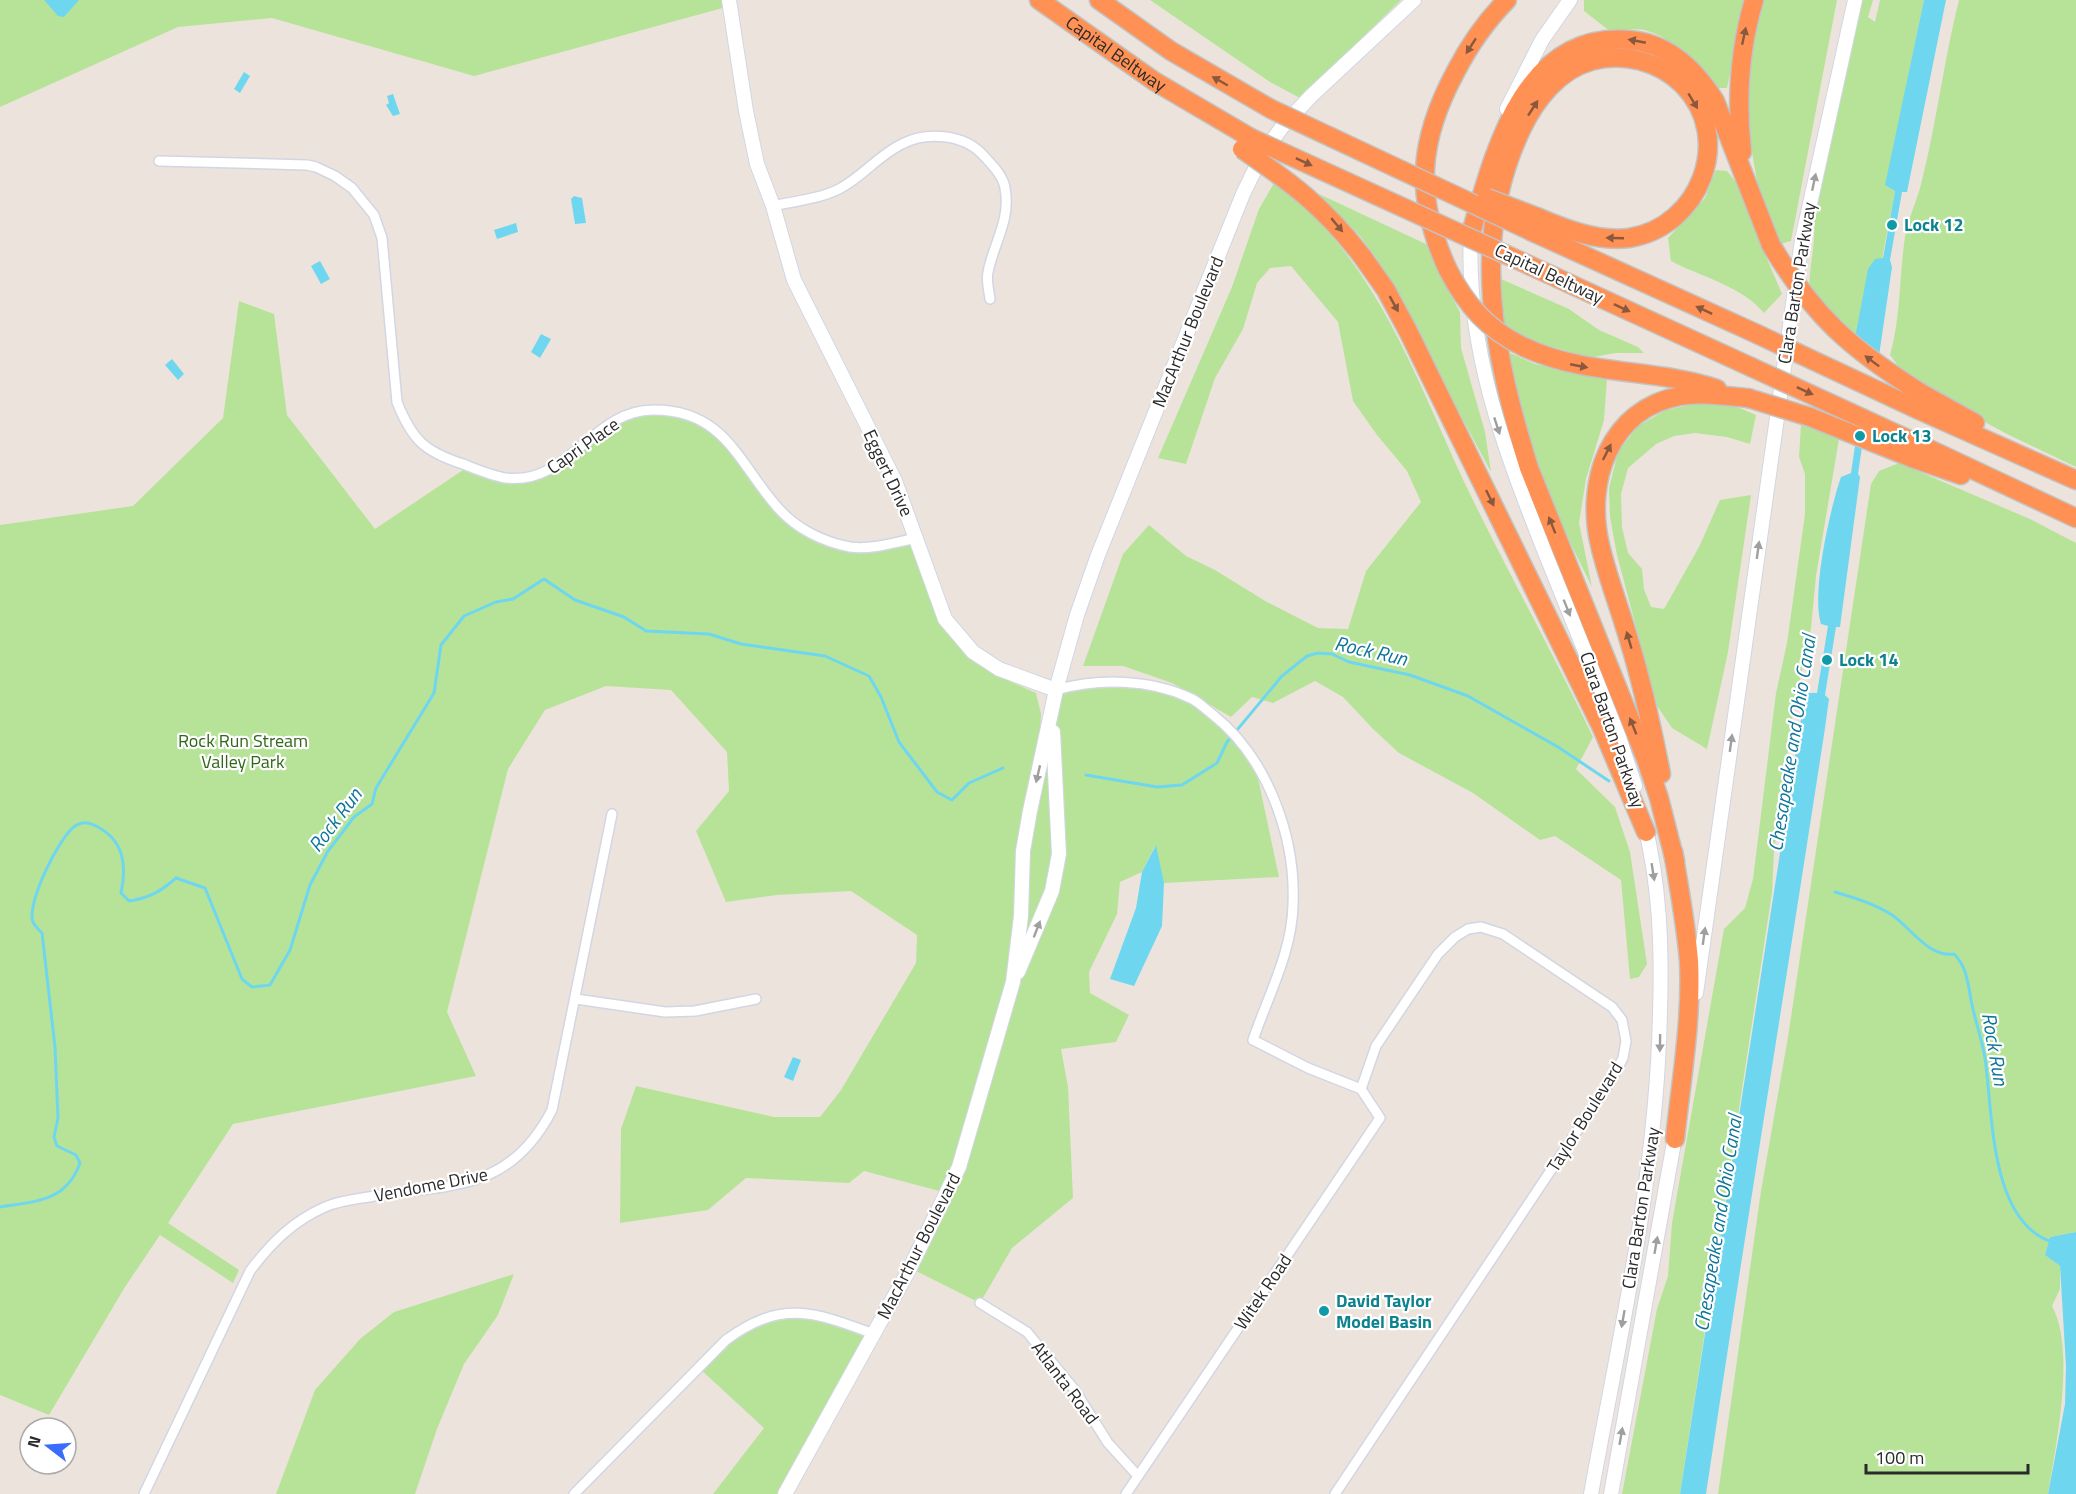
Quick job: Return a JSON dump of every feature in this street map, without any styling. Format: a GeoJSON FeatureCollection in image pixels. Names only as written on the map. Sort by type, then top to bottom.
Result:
{"type":"FeatureCollection","features":[{"type":"Feature","properties":{"kind":"highway","name":"Capital Beltway"},"geometry":{"type":"LineString","coordinates":[[1039,0],[1247,143],[1531,266],[1752,367],[1913,450]]}},
{"type":"Feature","properties":{"kind":"highway","name":"Capital Beltway"},"geometry":{"type":"LineString","coordinates":[[1099,0],[1171,51],[1271,109],[1348,145],[1536,225],[1757,334],[1920,401]]}},
{"type":"Feature","properties":{"kind":"highway"},"geometry":{"type":"LineString","coordinates":[[1507,0],[1460,63],[1445,91],[1428,138],[1425,182],[1429,222],[1448,270],[1483,321],[1497,333],[1524,347],[1566,363],[1699,383],[1913,450],[2076,518]]}},
{"type":"Feature","properties":{"kind":"highway"},"geometry":{"type":"LineString","coordinates":[[1745,178],[1739,124],[1739,71],[1754,0]]}},
{"type":"Feature","properties":{"kind":"highway"},"geometry":{"type":"LineString","coordinates":[[1471,233],[1495,154],[1529,87],[1562,53],[1594,41],[1612,38],[1652,44],[1673,54],[1690,68],[1714,101],[1771,245],[1796,285],[1829,326],[1920,401],[2072,478]]}},
{"type":"Feature","properties":{"kind":"highway"},"geometry":{"type":"LineString","coordinates":[[1536,225],[1617,238],[1643,235],[1677,218],[1699,186],[1706,167],[1708,144],[1704,123],[1684,86],[1667,72],[1649,63],[1630,58],[1608,57],[1580,65],[1553,83],[1527,117],[1509,159],[1495,210],[1489,263],[1495,336],[1517,430],[1529,468],[1646,759],[1659,798],[1675,861]]}},
{"type":"Feature","properties":{"kind":"highway"},"geometry":{"type":"LineString","coordinates":[[1247,143],[1334,220],[1386,290],[1602,728],[1646,832]]}},
{"type":"Feature","properties":{"kind":"highway"},"geometry":{"type":"LineString","coordinates":[[1675,1139],[1689,997],[1684,914],[1646,702],[1599,544],[1595,503],[1601,463],[1609,447],[1632,419],[1648,407],[1681,395],[1748,398]]}},
{"type":"Feature","properties":{"kind":"main road","name":"Eggert Drive"},"geometry":{"type":"LineString","coordinates":[[729,0],[757,164],[773,206],[794,280],[803,302],[895,481],[945,619],[973,652],[999,669],[1056,690]]}},
{"type":"Feature","properties":{"kind":"main road","name":"MacArthur Boulevard"},"geometry":{"type":"LineString","coordinates":[[785,1494],[874,1334],[959,1167],[1013,982],[1021,916],[1023,851],[1056,690],[1077,615],[1098,555],[1243,194],[1262,155],[1311,96],[1414,0]]}},
{"type":"Feature","properties":{"kind":"main road","name":"Clara Barton Parkway"},"geometry":{"type":"LineString","coordinates":[[1570,0],[1542,40],[1508,108],[1480,178],[1473,206],[1471,233],[1474,314],[1482,369],[1497,424],[1619,737],[1646,832],[1658,903],[1661,971],[1653,1140],[1591,1494]]}},
{"type":"Feature","properties":{"kind":"main road","name":"Clara Barton Parkway"},"geometry":{"type":"LineString","coordinates":[[1611,1494],[1675,1139],[1802,240],[1855,0]]}},
{"type":"Feature","properties":{"kind":"main road","name":"MacArthur Boulevard"},"geometry":{"type":"LineString","coordinates":[[1013,982],[1032,943],[1052,891],[1059,854],[1052,718]]}},
{"type":"Feature","properties":{"kind":"street"},"geometry":{"type":"LineString","coordinates":[[773,206],[824,195],[839,189],[902,143],[930,135],[954,138],[978,150],[995,169],[1005,185],[1007,207],[1002,234],[987,273],[990,299]]}},
{"type":"Feature","properties":{"kind":"street","name":"Capri Place"},"geometry":{"type":"LineString","coordinates":[[159,161],[307,165],[335,176],[352,188],[374,214],[382,238],[393,382],[397,402],[404,419],[424,446],[437,456],[506,478],[538,476],[555,468],[600,429],[618,419],[654,410],[689,416],[711,426],[731,443],[780,509],[809,533],[851,547],[873,547],[917,538]]}},
{"type":"Feature","properties":{"kind":"street","name":"Eggert Drive"},"geometry":{"type":"LineString","coordinates":[[1056,690],[1119,682],[1145,684],[1192,698],[1219,720],[1245,748],[1281,816],[1291,862],[1293,906],[1285,957],[1252,1040],[1308,1068],[1361,1089]]}},
{"type":"Feature","properties":{"kind":"street","name":"Vendome Drive"},"geometry":{"type":"LineString","coordinates":[[144,1494],[250,1271],[271,1244],[293,1224],[327,1206],[472,1181],[496,1173],[524,1153],[538,1136],[552,1110],[612,814]]}},
{"type":"Feature","properties":{"kind":"street","name":"Taylor Boulevard"},"geometry":{"type":"LineString","coordinates":[[1335,1494],[1613,1077],[1623,1058],[1626,1029],[1612,1007],[1503,934],[1481,927],[1468,929],[1438,954],[1376,1046],[1361,1089]]}},
{"type":"Feature","properties":{"kind":"street"},"geometry":{"type":"LineString","coordinates":[[576,999],[665,1012],[695,1011],[756,999]]}},
{"type":"Feature","properties":{"kind":"street","name":"Witek Road"},"geometry":{"type":"LineString","coordinates":[[1126,1494],[1380,1118],[1361,1089]]}},
{"type":"Feature","properties":{"kind":"street","name":"Atlanta Road"},"geometry":{"type":"LineString","coordinates":[[980,1303],[1027,1332],[1074,1389],[1108,1443],[1138,1476]]}},
{"type":"Feature","properties":{"kind":"street"},"geometry":{"type":"LineString","coordinates":[[574,1494],[726,1340],[747,1324],[759,1319],[793,1313],[819,1314],[874,1334]]}},
{"type":"Feature","properties":{"kind":"green space"},"geometry":{"type":"Polygon","coordinates":[[[0,0],[729,0],[730,6],[474,76],[272,18],[178,27],[0,107],[0,0]]]}},
{"type":"Feature","properties":{"kind":"green space"},"geometry":{"type":"Polygon","coordinates":[[[1150,0],[1401,0],[1300,98],[1270,82],[1150,0]]]}},
{"type":"Feature","properties":{"kind":"green space"},"geometry":{"type":"Polygon","coordinates":[[[1584,0],[1745,0],[1727,88],[1718,88],[1685,53],[1666,39],[1640,29],[1611,32],[1584,11],[1584,0]]]}},
{"type":"Feature","properties":{"kind":"green space"},"geometry":{"type":"Polygon","coordinates":[[[1762,0],[1837,0],[1791,241],[1780,244],[1760,198],[1746,118],[1746,61],[1762,0]]]}},
{"type":"Feature","properties":{"kind":"green space"},"geometry":{"type":"Polygon","coordinates":[[[1859,0],[1873,0],[1868,17],[1875,22],[1880,0],[1924,0],[1886,185],[1895,191],[1882,259],[1875,259],[1864,292],[1855,341],[1809,291],[1814,219],[1859,0]]]}},
{"type":"Feature","properties":{"kind":"green space"},"geometry":{"type":"Polygon","coordinates":[[[1959,0],[2076,0],[2076,467],[2009,435],[1910,382],[1890,355],[1896,326],[1905,237],[1927,157],[1959,0]]]}},
{"type":"Feature","properties":{"kind":"green space"},"geometry":{"type":"Polygon","coordinates":[[[1716,170],[1727,171],[1740,187],[1750,219],[1782,294],[1764,313],[1733,289],[1671,261],[1668,238],[1705,198],[1716,170]]]}},
{"type":"Feature","properties":{"kind":"green space"},"geometry":{"type":"Polygon","coordinates":[[[1274,183],[1310,213],[1341,247],[1368,285],[1412,367],[1470,494],[1593,737],[1576,769],[1615,807],[1630,852],[1647,964],[1639,977],[1630,979],[1621,880],[1555,836],[1540,840],[1473,793],[1399,753],[1343,697],[1315,681],[1273,703],[1252,697],[1231,717],[1172,683],[1123,666],[1083,666],[1123,554],[1149,525],[1186,556],[1215,570],[1267,602],[1318,628],[1348,629],[1366,571],[1421,502],[1407,471],[1353,401],[1338,322],[1291,266],[1270,268],[1257,283],[1243,329],[1215,378],[1186,464],[1158,458],[1232,287],[1259,209],[1274,183]]]}},
{"type":"Feature","properties":{"kind":"green space"},"geometry":{"type":"Polygon","coordinates":[[[1319,194],[1428,245],[1434,264],[1460,312],[1461,348],[1485,432],[1491,472],[1377,259],[1360,236],[1319,194]]]}},
{"type":"Feature","properties":{"kind":"green space"},"geometry":{"type":"Polygon","coordinates":[[[1501,279],[1569,309],[1599,330],[1638,347],[1644,353],[1615,353],[1594,357],[1539,346],[1500,323],[1498,301],[1501,279]]]}},
{"type":"Feature","properties":{"kind":"green space","name":"Rock Run Stream Valley Park"},"geometry":{"type":"Polygon","coordinates":[[[239,301],[274,314],[287,415],[375,529],[469,466],[506,478],[538,476],[600,429],[654,409],[711,426],[780,509],[809,533],[851,547],[917,538],[945,619],[1007,680],[1036,693],[1041,714],[1039,765],[1056,690],[1119,682],[1192,698],[1219,720],[1255,764],[1279,877],[1164,883],[1155,846],[1142,872],[1120,882],[1117,914],[1089,972],[1090,993],[1129,1015],[1116,1042],[1061,1049],[1068,1087],[1073,1198],[1012,1248],[980,1303],[910,1268],[947,1193],[864,1171],[849,1183],[746,1178],[708,1210],[620,1223],[621,1129],[636,1086],[774,1117],[820,1117],[841,1090],[916,963],[917,935],[851,891],[777,895],[726,902],[696,831],[729,791],[727,752],[671,690],[606,686],[545,710],[508,769],[447,1012],[476,1076],[233,1124],[168,1223],[239,1270],[233,1283],[160,1235],[125,1287],[49,1415],[0,1395],[0,525],[133,506],[223,418],[239,301]]]}},
{"type":"Feature","properties":{"kind":"green space"},"geometry":{"type":"Polygon","coordinates":[[[1508,352],[1535,364],[1607,378],[1604,420],[1586,479],[1579,523],[1592,587],[1542,479],[1517,404],[1508,352]]]}},
{"type":"Feature","properties":{"kind":"green space"},"geometry":{"type":"Polygon","coordinates":[[[1700,403],[1735,406],[1756,415],[1750,444],[1727,437],[1695,433],[1674,436],[1656,444],[1628,468],[1621,494],[1622,527],[1628,553],[1642,569],[1644,589],[1651,607],[1664,609],[1699,547],[1720,500],[1751,495],[1728,652],[1707,749],[1672,728],[1657,706],[1617,555],[1610,517],[1609,488],[1618,452],[1638,426],[1666,410],[1700,403]]]}},
{"type":"Feature","properties":{"kind":"green space"},"geometry":{"type":"Polygon","coordinates":[[[1801,425],[1839,439],[1816,576],[1811,628],[1793,713],[1774,852],[1772,893],[1680,1494],[1622,1494],[1657,1309],[1668,1276],[1672,1223],[1724,929],[1745,908],[1753,879],[1776,693],[1787,643],[1805,514],[1805,474],[1799,457],[1801,425]]]}},
{"type":"Feature","properties":{"kind":"green space"},"geometry":{"type":"Polygon","coordinates":[[[1899,463],[2030,519],[2076,543],[2076,1232],[2050,1237],[2045,1255],[2060,1266],[2060,1289],[2052,1306],[2059,1325],[2063,1347],[2062,1398],[2048,1494],[1718,1494],[1761,1191],[1788,1037],[1871,484],[1879,471],[1899,463]]]}},
{"type":"Feature","properties":{"kind":"green space"},"geometry":{"type":"Polygon","coordinates":[[[514,1274],[498,1315],[464,1364],[437,1429],[415,1494],[276,1494],[315,1390],[360,1339],[394,1312],[514,1274]]]}},
{"type":"Feature","properties":{"kind":"green space"},"geometry":{"type":"Polygon","coordinates":[[[793,1313],[874,1334],[785,1494],[713,1494],[764,1428],[699,1368],[747,1324],[793,1313]]]}},
{"type":"Feature","properties":{"kind":"water"},"geometry":{"type":"Polygon","coordinates":[[[44,0],[79,0],[64,17],[58,16],[44,0]]]}},
{"type":"Feature","properties":{"kind":"water"},"geometry":{"type":"Polygon","coordinates":[[[1924,0],[1946,0],[1907,192],[1902,192],[1890,260],[1892,267],[1873,397],[1869,399],[1858,474],[1860,477],[1840,627],[1836,627],[1825,695],[1829,699],[1825,728],[1706,1494],[1680,1494],[1805,693],[1817,693],[1828,626],[1821,624],[1819,610],[1818,592],[1823,551],[1841,477],[1851,473],[1862,398],[1848,375],[1868,269],[1875,259],[1883,258],[1895,191],[1885,185],[1924,0]]]}},
{"type":"Feature","properties":{"kind":"water"},"geometry":{"type":"Polygon","coordinates":[[[244,72],[250,76],[240,93],[234,89],[244,72]]]}},
{"type":"Feature","properties":{"kind":"water"},"geometry":{"type":"Polygon","coordinates":[[[393,94],[400,114],[393,116],[386,105],[389,103],[387,96],[393,94]]]}},
{"type":"Feature","properties":{"kind":"water"},"geometry":{"type":"Polygon","coordinates":[[[574,196],[582,198],[586,223],[575,224],[571,199],[574,196]]]}},
{"type":"Feature","properties":{"kind":"water"},"geometry":{"type":"Polygon","coordinates":[[[516,223],[518,232],[497,239],[494,230],[516,223]]]}},
{"type":"Feature","properties":{"kind":"water"},"geometry":{"type":"Polygon","coordinates":[[[320,261],[330,279],[321,284],[311,266],[320,261]]]}},
{"type":"Feature","properties":{"kind":"water"},"geometry":{"type":"Polygon","coordinates":[[[541,334],[551,339],[540,358],[531,352],[541,334]]]}},
{"type":"Feature","properties":{"kind":"water"},"geometry":{"type":"Polygon","coordinates":[[[172,359],[184,374],[178,380],[165,365],[172,359]]]}},
{"type":"Feature","properties":{"kind":"water"},"geometry":{"type":"Polygon","coordinates":[[[1156,845],[1164,883],[1162,926],[1134,986],[1110,979],[1136,908],[1142,872],[1156,845]]]}},
{"type":"Feature","properties":{"kind":"water"},"geometry":{"type":"Polygon","coordinates":[[[793,1057],[801,1060],[793,1081],[784,1077],[793,1057]]]}},
{"type":"Feature","properties":{"kind":"water"},"geometry":{"type":"Polygon","coordinates":[[[2076,1232],[2076,1494],[2048,1494],[2065,1404],[2066,1366],[2060,1266],[2045,1255],[2050,1237],[2076,1232]]]}},
{"type":"Feature","properties":{"kind":"pier"},"geometry":{"type":"Polygon","coordinates":[[[1852,340],[1881,361],[1865,448],[1852,443],[1859,399],[1845,375],[1852,340]]]}},
{"type":"Feature","properties":{"kind":"waterway","name":"Rock Run"},"geometry":{"type":"LineString","coordinates":[[0,1207],[37,1201],[58,1192],[74,1176],[80,1163],[76,1155],[57,1146],[54,1137],[58,1118],[55,1047],[42,933],[34,923],[32,913],[45,871],[68,833],[78,824],[88,823],[113,838],[123,863],[121,893],[129,901],[154,894],[176,878],[205,888],[242,979],[252,987],[270,985],[290,950],[310,885],[328,851],[354,817],[372,804],[376,788],[434,693],[441,645],[464,616],[496,602],[513,599],[544,579],[575,600],[624,617],[646,631],[709,634],[741,644],[825,656],[869,676],[881,697],[899,742],[937,792],[952,800],[969,783],[1003,768]]}},
{"type":"Feature","properties":{"kind":"waterway","name":"Rock Run"},"geometry":{"type":"LineString","coordinates":[[1086,775],[1157,787],[1182,785],[1217,763],[1227,742],[1282,676],[1307,656],[1318,653],[1332,654],[1349,662],[1410,675],[1468,696],[1558,747],[1609,781]]}},
{"type":"Feature","properties":{"kind":"waterway","name":"Rock Run"},"geometry":{"type":"LineString","coordinates":[[1835,892],[1885,911],[1928,947],[1945,954],[1954,954],[1959,959],[1967,978],[1984,1051],[1993,1134],[2005,1189],[2016,1212],[2031,1230],[2052,1242]]}},
{"type":"Feature","properties":{"kind":"place","name":"Lock 12"},"geometry":{"type":"Point","coordinates":[1892,225]}},
{"type":"Feature","properties":{"kind":"place","name":"Lock 13"},"geometry":{"type":"Point","coordinates":[1860,436]}},
{"type":"Feature","properties":{"kind":"place","name":"Lock 14"},"geometry":{"type":"Point","coordinates":[1827,660]}},
{"type":"Feature","properties":{"kind":"place","name":"David Taylor Model Basin"},"geometry":{"type":"Point","coordinates":[1324,1311]}},
{"type":"Feature","properties":{"kind":"water label","name":"Chesapeake and Ohio Canal"},"geometry":{"type":"Point","coordinates":[1792,743]}},
{"type":"Feature","properties":{"kind":"water label","name":"Chesapeake and Ohio Canal"},"geometry":{"type":"Point","coordinates":[1718,1223]}}]}
